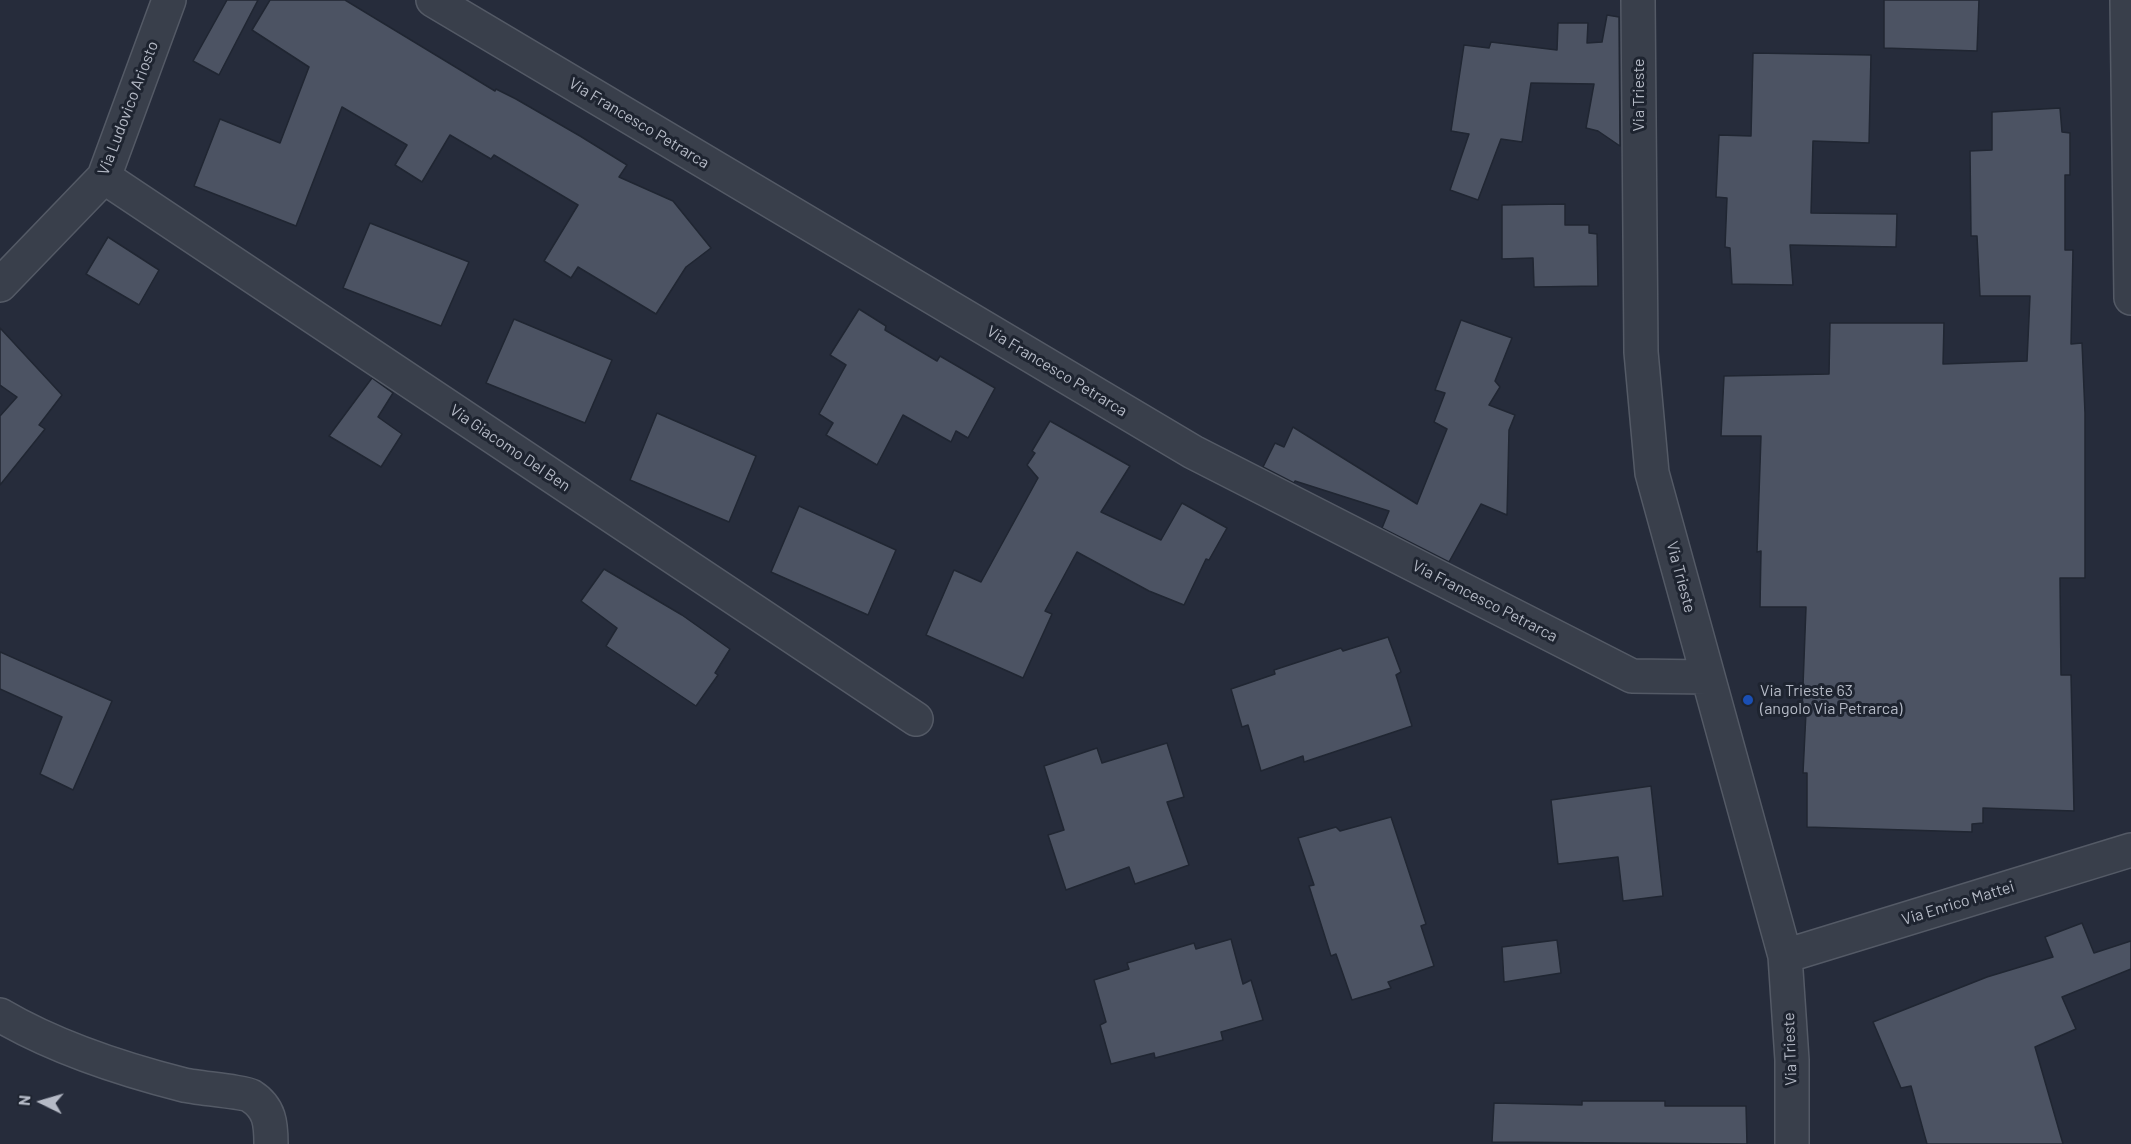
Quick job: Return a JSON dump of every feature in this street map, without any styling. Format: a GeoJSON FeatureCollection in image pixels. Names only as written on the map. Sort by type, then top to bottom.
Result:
{"type":"FeatureCollection","features":[{"type":"Feature","properties":{"kind":"street","name":"Via Ludovico Ariosto"},"geometry":{"type":"LineString","coordinates":[[0,285],[104,177],[169,0]]}},
{"type":"Feature","properties":{"kind":"street","name":"Via Francesco Petrarca"},"geometry":{"type":"LineString","coordinates":[[433,0],[1193,452],[1632,676],[1708,677]]}},
{"type":"Feature","properties":{"kind":"street","name":"Via Trieste"},"geometry":{"type":"LineString","coordinates":[[1638,0],[1641,352],[1652,473],[1785,956],[1792,1060],[1792,1144]]}},
{"type":"Feature","properties":{"kind":"street"},"geometry":{"type":"LineString","coordinates":[[2127,0],[2131,298]]}},
{"type":"Feature","properties":{"kind":"street","name":"Via Giacomo Del Ben"},"geometry":{"type":"LineString","coordinates":[[104,177],[916,719]]}},
{"type":"Feature","properties":{"kind":"street","name":"Via Enrico Mattei"},"geometry":{"type":"LineString","coordinates":[[1785,956],[2131,850]]}},
{"type":"Feature","properties":{"kind":"street"},"geometry":{"type":"LineString","coordinates":[[0,1015],[80,1052],[129,1070],[191,1087],[250,1095],[267,1110],[271,1127],[271,1144]]}},
{"type":"Feature","properties":{"kind":"building"},"geometry":{"type":"Polygon","coordinates":[[[227,0],[258,0],[219,75],[193,61],[227,0]]]}},
{"type":"Feature","properties":{"kind":"building"},"geometry":{"type":"Polygon","coordinates":[[[270,0],[345,0],[495,91],[496,89],[516,99],[627,165],[619,177],[673,201],[711,248],[686,267],[656,314],[578,267],[571,278],[544,261],[578,205],[494,155],[491,159],[450,135],[422,182],[395,165],[407,145],[342,107],[296,226],[194,186],[220,119],[280,143],[309,67],[252,30],[270,0]]]}},
{"type":"Feature","properties":{"kind":"building"},"geometry":{"type":"Polygon","coordinates":[[[1884,0],[1979,0],[1977,51],[1884,48],[1884,0]]]}},
{"type":"Feature","properties":{"kind":"building"},"geometry":{"type":"Polygon","coordinates":[[[1607,15],[1619,17],[1620,146],[1598,131],[1586,128],[1594,84],[1531,83],[1522,142],[1501,139],[1478,200],[1450,190],[1469,134],[1451,131],[1464,45],[1489,48],[1491,42],[1557,50],[1558,23],[1588,23],[1587,43],[1602,42],[1607,15]]]}},
{"type":"Feature","properties":{"kind":"building"},"geometry":{"type":"Polygon","coordinates":[[[1753,53],[1871,55],[1869,143],[1813,141],[1811,213],[1897,214],[1896,247],[1790,245],[1793,285],[1732,284],[1730,248],[1725,247],[1727,198],[1716,197],[1719,135],[1751,136],[1753,53]]]}},
{"type":"Feature","properties":{"kind":"building"},"geometry":{"type":"Polygon","coordinates":[[[2060,108],[2062,132],[2070,133],[2070,175],[2065,175],[2065,250],[2073,250],[2071,344],[2082,343],[2085,413],[2085,578],[2060,578],[2061,675],[2071,675],[2074,811],[1983,808],[1983,823],[1972,824],[1972,832],[1807,827],[1807,773],[1803,773],[1806,712],[1802,712],[1806,607],[1760,607],[1761,551],[1757,552],[1761,436],[1721,436],[1724,376],[1829,374],[1830,323],[1944,323],[1943,364],[2027,361],[2030,296],[1980,296],[1977,236],[1971,236],[1970,151],[1992,150],[1992,112],[2060,108]]]}},
{"type":"Feature","properties":{"kind":"building"},"geometry":{"type":"Polygon","coordinates":[[[1565,204],[1565,225],[1589,225],[1589,233],[1597,234],[1598,286],[1534,287],[1533,258],[1502,259],[1502,205],[1565,204]]]}},
{"type":"Feature","properties":{"kind":"building"},"geometry":{"type":"Polygon","coordinates":[[[370,223],[469,262],[441,326],[343,288],[370,223]]]}},
{"type":"Feature","properties":{"kind":"building"},"geometry":{"type":"Polygon","coordinates":[[[108,237],[159,270],[139,305],[86,274],[108,237]]]}},
{"type":"Feature","properties":{"kind":"building"},"geometry":{"type":"Polygon","coordinates":[[[859,309],[886,326],[885,330],[937,361],[940,356],[995,388],[968,438],[956,431],[951,442],[903,415],[877,465],[826,435],[833,423],[819,414],[846,365],[830,355],[859,309]]]}},
{"type":"Feature","properties":{"kind":"building"},"geometry":{"type":"Polygon","coordinates":[[[514,319],[612,360],[585,423],[486,383],[514,319]]]}},
{"type":"Feature","properties":{"kind":"building"},"geometry":{"type":"Polygon","coordinates":[[[1461,320],[1512,338],[1495,381],[1500,387],[1489,405],[1515,415],[1509,430],[1507,515],[1481,504],[1449,562],[1382,528],[1389,511],[1295,481],[1294,483],[1263,467],[1275,443],[1284,447],[1293,427],[1417,504],[1447,429],[1434,422],[1445,393],[1435,390],[1461,320]]]}},
{"type":"Feature","properties":{"kind":"building"},"geometry":{"type":"Polygon","coordinates":[[[0,328],[62,395],[39,425],[45,429],[0,485],[0,416],[17,397],[0,385],[0,328]]]}},
{"type":"Feature","properties":{"kind":"building"},"geometry":{"type":"Polygon","coordinates":[[[372,378],[393,393],[378,417],[402,434],[381,467],[329,436],[372,378]]]}},
{"type":"Feature","properties":{"kind":"building"},"geometry":{"type":"Polygon","coordinates":[[[657,413],[756,456],[729,522],[630,480],[657,413]]]}},
{"type":"Feature","properties":{"kind":"building"},"geometry":{"type":"Polygon","coordinates":[[[1050,421],[1130,466],[1101,512],[1161,540],[1182,503],[1227,528],[1209,560],[1206,559],[1184,605],[1149,591],[1077,552],[1045,611],[1052,614],[1023,678],[926,635],[954,570],[981,582],[1038,478],[1027,465],[1035,453],[1032,451],[1050,421]]]}},
{"type":"Feature","properties":{"kind":"building"},"geometry":{"type":"Polygon","coordinates":[[[799,506],[896,550],[868,615],[771,572],[799,506]]]}},
{"type":"Feature","properties":{"kind":"building"},"geometry":{"type":"Polygon","coordinates":[[[604,569],[682,615],[730,649],[715,673],[718,675],[696,706],[606,646],[617,628],[581,601],[604,569]]]}},
{"type":"Feature","properties":{"kind":"building"},"geometry":{"type":"Polygon","coordinates":[[[1388,637],[1401,672],[1396,675],[1412,726],[1304,762],[1303,756],[1261,771],[1248,725],[1242,727],[1231,689],[1275,674],[1274,670],[1341,648],[1343,651],[1388,637]]]}},
{"type":"Feature","properties":{"kind":"building"},"geometry":{"type":"Polygon","coordinates":[[[0,652],[112,701],[73,790],[40,774],[62,717],[0,689],[0,652]]]}},
{"type":"Feature","properties":{"kind":"building"},"geometry":{"type":"Polygon","coordinates":[[[1167,743],[1184,797],[1167,802],[1189,865],[1135,884],[1129,867],[1066,890],[1048,835],[1064,830],[1044,766],[1097,748],[1102,763],[1167,743]]]}},
{"type":"Feature","properties":{"kind":"building"},"geometry":{"type":"Polygon","coordinates":[[[1651,786],[1663,896],[1623,901],[1618,857],[1558,864],[1551,800],[1651,786]]]}},
{"type":"Feature","properties":{"kind":"building"},"geometry":{"type":"Polygon","coordinates":[[[1391,817],[1426,924],[1421,926],[1434,966],[1388,982],[1391,988],[1352,1000],[1336,954],[1331,956],[1309,886],[1314,885],[1298,838],[1336,827],[1340,831],[1391,817]]]}},
{"type":"Feature","properties":{"kind":"building"},"geometry":{"type":"Polygon","coordinates":[[[2082,923],[2094,953],[2131,941],[2131,969],[2062,997],[2076,1029],[2035,1047],[2063,1144],[1927,1144],[1911,1086],[1901,1088],[1873,1022],[1987,977],[2053,957],[2045,937],[2082,923]]]}},
{"type":"Feature","properties":{"kind":"building"},"geometry":{"type":"Polygon","coordinates":[[[1231,939],[1243,984],[1251,980],[1263,1020],[1221,1032],[1223,1040],[1155,1058],[1154,1053],[1111,1064],[1100,1025],[1106,1022],[1094,980],[1129,969],[1127,963],[1194,943],[1196,949],[1231,939]]]}},
{"type":"Feature","properties":{"kind":"building"},"geometry":{"type":"Polygon","coordinates":[[[1557,940],[1561,973],[1504,982],[1502,947],[1557,940]]]}},
{"type":"Feature","properties":{"kind":"building"},"geometry":{"type":"Polygon","coordinates":[[[1582,1101],[1665,1101],[1665,1106],[1746,1106],[1747,1144],[1492,1142],[1494,1103],[1582,1105],[1582,1101]]]}},
{"type":"Feature","properties":{"kind":"place","name":"Via Trieste 63 (angolo Via Petrarca)"},"geometry":{"type":"Point","coordinates":[1748,700]}}]}
